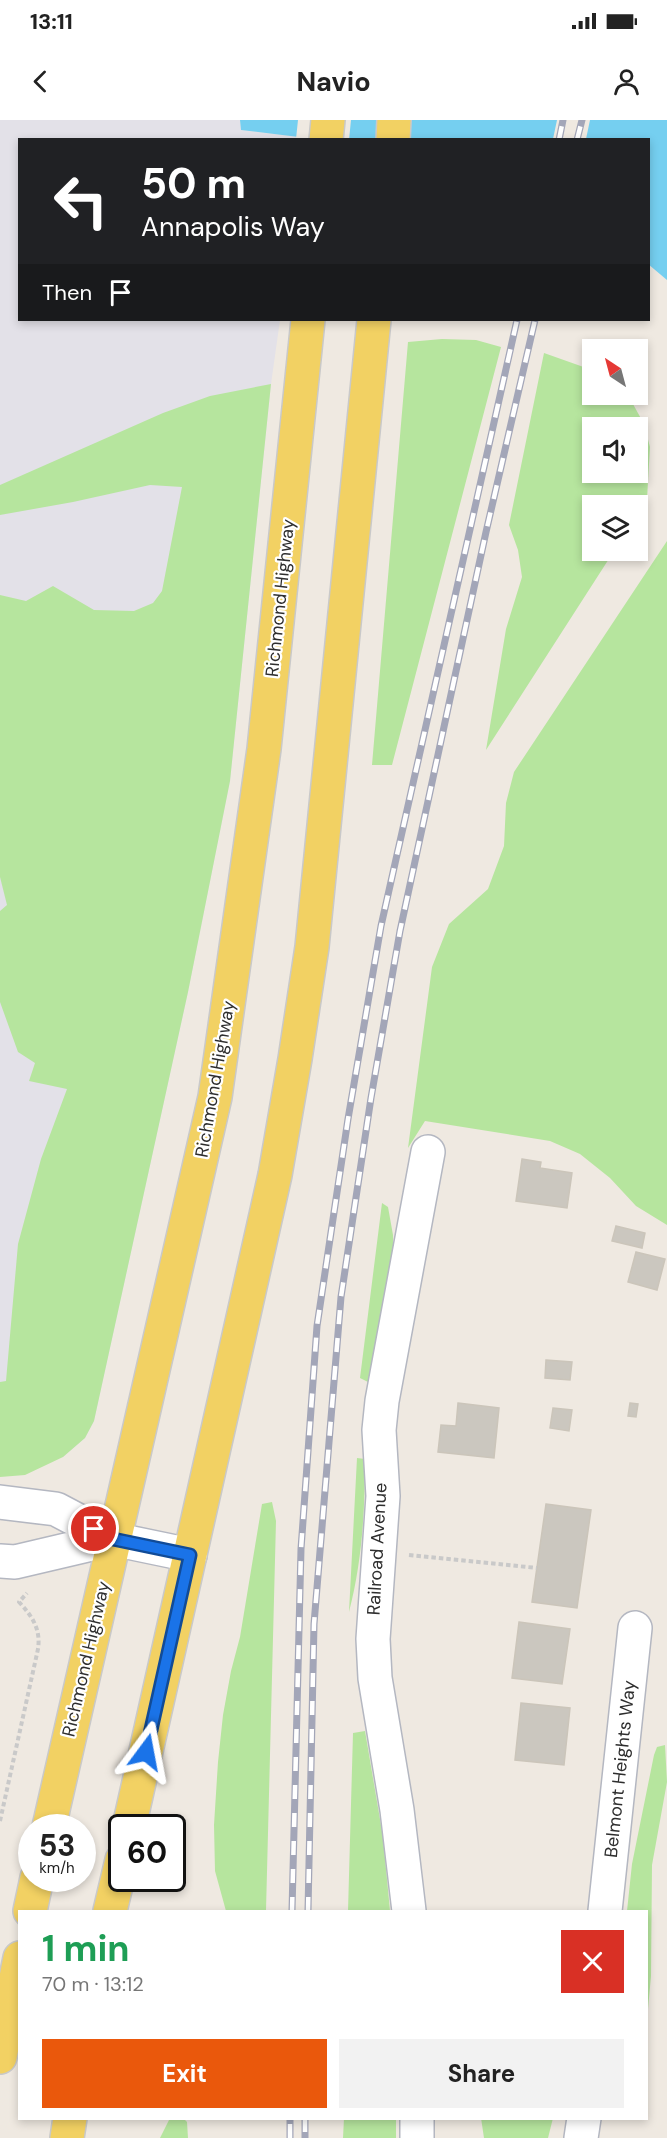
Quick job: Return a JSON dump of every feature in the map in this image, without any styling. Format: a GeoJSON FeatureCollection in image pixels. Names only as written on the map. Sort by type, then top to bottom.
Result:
{"type":"FeatureCollection","features":[{"type":"Feature","properties":{"kind":"main road"},"geometry":{"type":"LineString","coordinates":[[326,138],[328,120]]}},
{"type":"Feature","properties":{"kind":"main road"},"geometry":{"type":"LineString","coordinates":[[393,138],[394,120]]}},
{"type":"Feature","properties":{"kind":"main road","name":"Richmond Highway"},"geometry":{"type":"LineString","coordinates":[[52,1814],[215,1097],[264,749],[308,321]]}},
{"type":"Feature","properties":{"kind":"main road"},"geometry":{"type":"LineString","coordinates":[[132,1814],[275,1175],[296,1059],[312,947],[375,321]]}},
{"type":"Feature","properties":{"kind":"main road"},"geometry":{"type":"LineString","coordinates":[[30,1910],[34,1892]]}},
{"type":"Feature","properties":{"kind":"main road"},"geometry":{"type":"LineString","coordinates":[[110,1910],[114,1892]]}},
{"type":"Feature","properties":{"kind":"main road"},"geometry":{"type":"LineString","coordinates":[[0,2057],[18,1968]]}},
{"type":"Feature","properties":{"kind":"main road"},"geometry":{"type":"LineString","coordinates":[[67,2138],[70,2120]]}},
{"type":"Feature","properties":{"kind":"street","name":"Railroad Avenue"},"geometry":{"type":"LineString","coordinates":[[408,1910],[397,1810],[375,1678],[373,1639],[383,1496],[380,1441],[382,1401],[428,1152]]}},
{"type":"Feature","properties":{"kind":"street"},"geometry":{"type":"LineString","coordinates":[[0,1502],[56,1509],[113,1539],[190,1555]]}},
{"type":"Feature","properties":{"kind":"street"},"geometry":{"type":"LineString","coordinates":[[0,1560],[15,1562],[113,1539]]}},
{"type":"Feature","properties":{"kind":"street","name":"Belmont Heights Way"},"geometry":{"type":"LineString","coordinates":[[605,1910],[635,1628]]}},
{"type":"Feature","properties":{"kind":"street"},"geometry":{"type":"LineString","coordinates":[[417,2120],[417,2138]]}},
{"type":"Feature","properties":{"kind":"street"},"geometry":{"type":"LineString","coordinates":[[581,2138],[584,2120]]}},
{"type":"Feature","properties":{"kind":"path"},"geometry":{"type":"LineString","coordinates":[[379,1552],[537,1568]]}},
{"type":"Feature","properties":{"kind":"path"},"geometry":{"type":"LineString","coordinates":[[0,1821],[39,1641],[34,1622],[19,1602],[25,1594],[35,1588]]}},
{"type":"Feature","properties":{"kind":"shaded area"},"geometry":{"type":"Polygon","coordinates":[[[0,120],[240,120],[241,130],[307,138],[18,138],[18,321],[280,321],[271,384],[230,781],[188,992],[94,1421],[85,1438],[63,1457],[0,1453],[0,120]]]}},
{"type":"Feature","properties":{"kind":"green space"},"geometry":{"type":"Polygon","coordinates":[[[442,339],[476,340],[501,347],[392,765],[372,765],[408,342],[442,339]]]}},
{"type":"Feature","properties":{"kind":"green space"},"geometry":{"type":"Polygon","coordinates":[[[544,353],[582,366],[582,405],[634,405],[640,417],[582,417],[582,483],[648,483],[647,495],[582,495],[582,561],[608,561],[486,750],[506,629],[522,577],[518,550],[509,525],[544,353]]]}},
{"type":"Feature","properties":{"kind":"green space"},"geometry":{"type":"Polygon","coordinates":[[[271,384],[230,781],[188,992],[94,1421],[85,1438],[63,1457],[25,1475],[0,1477],[0,1382],[6,1381],[18,1244],[41,1159],[67,1089],[29,1081],[35,1063],[18,1052],[0,1002],[0,911],[7,905],[0,877],[0,595],[26,601],[53,586],[94,610],[134,611],[153,603],[162,591],[182,487],[150,485],[0,515],[0,485],[163,413],[210,396],[271,384]]]}},
{"type":"Feature","properties":{"kind":"green space"},"geometry":{"type":"Polygon","coordinates":[[[648,439],[650,447],[648,482],[648,439]]]}},
{"type":"Feature","properties":{"kind":"green space"},"geometry":{"type":"Polygon","coordinates":[[[667,541],[667,1225],[636,1206],[610,1178],[580,1154],[550,1141],[425,1121],[408,1148],[432,967],[449,924],[488,889],[504,846],[506,803],[514,772],[667,541]]]}},
{"type":"Feature","properties":{"kind":"green space"},"geometry":{"type":"Polygon","coordinates":[[[382,1203],[388,1207],[393,1235],[394,1262],[370,1383],[360,1378],[382,1203]]]}},
{"type":"Feature","properties":{"kind":"green space"},"geometry":{"type":"Polygon","coordinates":[[[357,1458],[365,1459],[363,1517],[360,1555],[349,1612],[357,1458]]]}},
{"type":"Feature","properties":{"kind":"green space"},"geometry":{"type":"Polygon","coordinates":[[[272,1502],[276,1521],[266,1910],[226,1910],[215,1871],[214,1825],[218,1762],[223,1715],[240,1637],[262,1504],[272,1502]]]}},
{"type":"Feature","properties":{"kind":"green space"},"geometry":{"type":"Polygon","coordinates":[[[365,1731],[383,1837],[390,1910],[348,1910],[353,1733],[365,1731]]]}},
{"type":"Feature","properties":{"kind":"green space"},"geometry":{"type":"Polygon","coordinates":[[[665,1745],[667,1782],[652,1865],[651,1976],[648,2009],[648,1910],[627,1910],[632,1864],[657,1747],[665,1745]]]}},
{"type":"Feature","properties":{"kind":"green space"},"geometry":{"type":"Polygon","coordinates":[[[169,2120],[187,2122],[188,2138],[160,2138],[169,2120]]]}},
{"type":"Feature","properties":{"kind":"green space"},"geometry":{"type":"Polygon","coordinates":[[[344,2120],[396,2120],[396,2138],[343,2138],[344,2120]]]}},
{"type":"Feature","properties":{"kind":"green space"},"geometry":{"type":"Polygon","coordinates":[[[481,2120],[552,2120],[548,2138],[484,2138],[481,2120]]]}},
{"type":"Feature","properties":{"kind":"water"},"geometry":{"type":"Polygon","coordinates":[[[240,120],[667,120],[667,280],[650,266],[650,138],[307,138],[241,130],[240,120]]]}},
{"type":"Feature","properties":{"kind":"pier"},"geometry":{"type":"Polygon","coordinates":[[[298,120],[351,120],[349,138],[296,138],[298,120]]]}},
{"type":"Feature","properties":{"kind":"pier"},"geometry":{"type":"Polygon","coordinates":[[[557,120],[590,120],[586,138],[553,138],[557,120]]]}},
{"type":"Feature","properties":{"kind":"building"},"geometry":{"type":"Polygon","coordinates":[[[522,1159],[541,1162],[540,1168],[572,1173],[567,1208],[516,1201],[522,1159]]]}},
{"type":"Feature","properties":{"kind":"building"},"geometry":{"type":"Polygon","coordinates":[[[616,1226],[645,1233],[642,1248],[612,1241],[616,1226]]]}},
{"type":"Feature","properties":{"kind":"building"},"geometry":{"type":"Polygon","coordinates":[[[636,1252],[665,1259],[657,1290],[628,1282],[636,1252]]]}},
{"type":"Feature","properties":{"kind":"building"},"geometry":{"type":"Polygon","coordinates":[[[546,1360],[572,1362],[570,1380],[545,1378],[546,1360]]]}},
{"type":"Feature","properties":{"kind":"building"},"geometry":{"type":"Polygon","coordinates":[[[458,1403],[499,1408],[494,1458],[438,1452],[441,1425],[456,1426],[458,1403]]]}},
{"type":"Feature","properties":{"kind":"building"},"geometry":{"type":"Polygon","coordinates":[[[630,1403],[638,1404],[636,1417],[628,1416],[630,1403]]]}},
{"type":"Feature","properties":{"kind":"building"},"geometry":{"type":"Polygon","coordinates":[[[553,1408],[572,1410],[569,1431],[550,1428],[553,1408]]]}},
{"type":"Feature","properties":{"kind":"building"},"geometry":{"type":"Polygon","coordinates":[[[546,1504],[591,1510],[577,1608],[532,1602],[546,1504]]]}},
{"type":"Feature","properties":{"kind":"building"},"geometry":{"type":"Polygon","coordinates":[[[519,1622],[570,1629],[562,1684],[512,1678],[519,1622]]]}},
{"type":"Feature","properties":{"kind":"building"},"geometry":{"type":"Polygon","coordinates":[[[521,1703],[570,1708],[564,1765],[515,1760],[521,1703]]]}},
{"type":"Feature","properties":{"kind":"railway"},"geometry":{"type":"LineString","coordinates":[[559,138],[563,120]]}},
{"type":"Feature","properties":{"kind":"railway"},"geometry":{"type":"LineString","coordinates":[[578,138],[582,120]]}},
{"type":"Feature","properties":{"kind":"railway"},"geometry":{"type":"LineString","coordinates":[[292,1910],[301,1549],[317,1326],[348,1119],[381,926],[517,321]]}},
{"type":"Feature","properties":{"kind":"railway"},"geometry":{"type":"LineString","coordinates":[[308,1910],[314,1624],[341,1297],[371,1098],[400,931],[486,532],[535,321]]}},
{"type":"Feature","properties":{"kind":"railway"},"geometry":{"type":"LineString","coordinates":[[290,2120],[290,2138]]}},
{"type":"Feature","properties":{"kind":"railway"},"geometry":{"type":"LineString","coordinates":[[305,2120],[305,2138]]}},
{"type":"Feature","properties":{"kind":"route"},"geometry":{"type":"LineString","coordinates":[[94,1529],[113,1539],[190,1555],[146,1752]]}}]}
